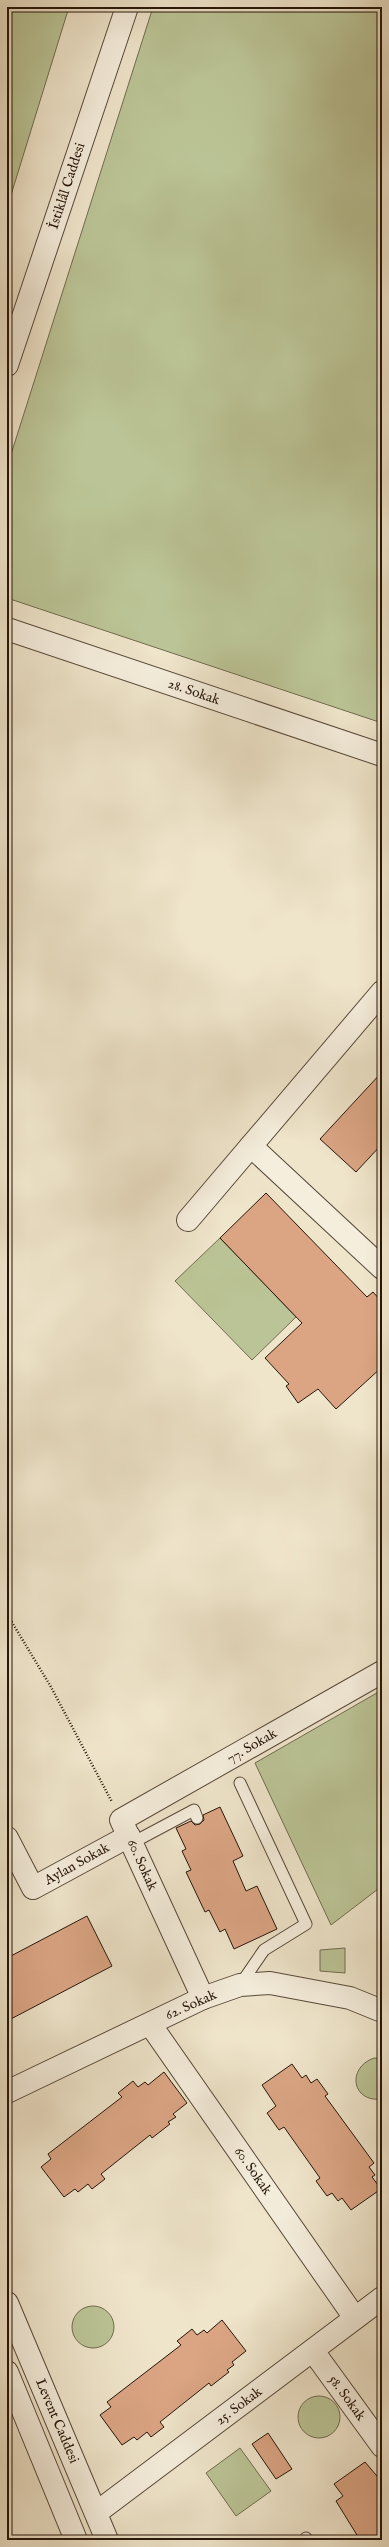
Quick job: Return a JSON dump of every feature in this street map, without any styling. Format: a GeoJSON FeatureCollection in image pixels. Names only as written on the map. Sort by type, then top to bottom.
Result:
{"type":"FeatureCollection","features":[{"type":"Feature","properties":{"kind":"street","name":"İstiklâl Caddesi"},"geometry":{"type":"LineString","coordinates":[[7,366],[127,7]]}},
{"type":"Feature","properties":{"kind":"street","name":"28. Sokak"},"geometry":{"type":"LineString","coordinates":[[7,629],[382,755]]}},
{"type":"Feature","properties":{"kind":"street"},"geometry":{"type":"LineString","coordinates":[[188,1220],[382,992]]}},
{"type":"Feature","properties":{"kind":"street"},"geometry":{"type":"LineString","coordinates":[[251,1146],[382,1268]]}},
{"type":"Feature","properties":{"kind":"street","name":"77. Sokak"},"geometry":{"type":"LineString","coordinates":[[127,1833],[382,1672]]}},
{"type":"Feature","properties":{"kind":"street","name":"Aylan Sokak"},"geometry":{"type":"LineString","coordinates":[[7,1838],[33,1888],[127,1833]]}},
{"type":"Feature","properties":{"kind":"street","name":"60. Sokak"},"geometry":{"type":"LineString","coordinates":[[127,1833],[203,1998]]}},
{"type":"Feature","properties":{"kind":"street","name":"62. Sokak"},"geometry":{"type":"LineString","coordinates":[[8,2092],[203,1998],[240,1985],[270,1983],[350,1998],[382,2011]]}},
{"type":"Feature","properties":{"kind":"street","name":"60. Sokak"},"geometry":{"type":"LineString","coordinates":[[150,2024],[355,2318]]}},
{"type":"Feature","properties":{"kind":"street","name":"25. Sokak"},"geometry":{"type":"LineString","coordinates":[[96,2513],[382,2298]]}},
{"type":"Feature","properties":{"kind":"street","name":"Levent Caddesi"},"geometry":{"type":"LineString","coordinates":[[7,2303],[107,2540]]}},
{"type":"Feature","properties":{"kind":"street","name":"58. Sokak"},"geometry":{"type":"LineString","coordinates":[[313,2351],[382,2446]]}},
{"type":"Feature","properties":{"kind":"street"},"geometry":{"type":"LineString","coordinates":[[7,2372],[76,2540]]}},
{"type":"Feature","properties":{"kind":"lane"},"geometry":{"type":"LineString","coordinates":[[240,1783],[306,1924],[264,1950],[240,1985]]}},
{"type":"Feature","properties":{"kind":"lane"},"geometry":{"type":"LineString","coordinates":[[127,1833],[194,1810],[197,1818]]}},
{"type":"Feature","properties":{"kind":"path"},"geometry":{"type":"LineString","coordinates":[[7,1614],[51,1687],[127,1833]]}},
{"type":"Feature","properties":{"kind":"green space"},"geometry":{"type":"Polygon","coordinates":[[[7,7],[69,7],[7,208],[7,7]]]}},
{"type":"Feature","properties":{"kind":"green space"},"geometry":{"type":"Polygon","coordinates":[[[153,7],[382,7],[382,723],[7,598],[7,467],[153,7]]]}},
{"type":"Feature","properties":{"kind":"green space"},"geometry":{"type":"Polygon","coordinates":[[[220,1238],[296,1317],[252,1360],[175,1281],[220,1238]]]}},
{"type":"Feature","properties":{"kind":"green space"},"geometry":{"type":"Polygon","coordinates":[[[382,1690],[382,1886],[331,1925],[255,1763],[382,1690]]]}},
{"type":"Feature","properties":{"kind":"green space"},"geometry":{"type":"Polygon","coordinates":[[[345,1948],[345,1973],[320,1971],[320,1950],[345,1948]]]}},
{"type":"Feature","properties":{"kind":"green space"},"geometry":{"type":"Polygon","coordinates":[[[374,2058],[382,2059],[382,2099],[372,2099],[364,2096],[356,2084],[356,2076],[359,2069],[365,2063],[374,2058]]]}},
{"type":"Feature","properties":{"kind":"green space"},"geometry":{"type":"Polygon","coordinates":[[[89,2306],[97,2306],[108,2312],[114,2323],[114,2331],[108,2342],[97,2348],[89,2348],[78,2342],[72,2331],[72,2323],[78,2312],[89,2306]]]}},
{"type":"Feature","properties":{"kind":"green space"},"geometry":{"type":"Polygon","coordinates":[[[319,2396],[334,2402],[340,2417],[334,2432],[319,2438],[304,2432],[298,2417],[304,2402],[319,2396]]]}},
{"type":"Feature","properties":{"kind":"green space"},"geometry":{"type":"Polygon","coordinates":[[[240,2448],[271,2491],[236,2516],[206,2473],[240,2448]]]}},
{"type":"Feature","properties":{"kind":"building"},"geometry":{"type":"Polygon","coordinates":[[[382,1072],[382,1144],[356,1172],[320,1139],[382,1072]]]}},
{"type":"Feature","properties":{"kind":"building"},"geometry":{"type":"Polygon","coordinates":[[[266,1193],[367,1297],[373,1292],[382,1302],[382,1367],[336,1409],[318,1389],[298,1403],[286,1386],[289,1384],[265,1358],[302,1323],[220,1238],[266,1193]]]}},
{"type":"Feature","properties":{"kind":"building"},"geometry":{"type":"Polygon","coordinates":[[[220,1807],[243,1856],[233,1861],[246,1891],[257,1886],[277,1929],[234,1949],[225,1929],[220,1932],[209,1910],[205,1912],[186,1872],[191,1870],[182,1851],[186,1849],[176,1828],[191,1821],[195,1825],[200,1824],[204,1820],[203,1815],[220,1807]]]}},
{"type":"Feature","properties":{"kind":"building"},"geometry":{"type":"Polygon","coordinates":[[[87,1916],[112,1966],[7,2021],[7,1958],[87,1916]]]}},
{"type":"Feature","properties":{"kind":"building"},"geometry":{"type":"Polygon","coordinates":[[[292,2064],[302,2078],[306,2075],[311,2083],[317,2079],[328,2094],[325,2096],[374,2163],[369,2167],[375,2175],[372,2177],[381,2189],[351,2210],[342,2198],[338,2201],[332,2193],[327,2196],[316,2181],[320,2178],[284,2127],[279,2130],[267,2113],[276,2106],[262,2085],[292,2064]]]}},
{"type":"Feature","properties":{"kind":"building"},"geometry":{"type":"Polygon","coordinates":[[[164,2072],[187,2103],[173,2114],[176,2117],[168,2122],[170,2124],[152,2138],[150,2135],[101,2174],[105,2179],[92,2189],[88,2184],[78,2192],[75,2189],[64,2197],[41,2167],[51,2159],[48,2154],[122,2097],[118,2093],[133,2081],[138,2087],[145,2082],[148,2085],[164,2072]]]}},
{"type":"Feature","properties":{"kind":"building"},"geometry":{"type":"Polygon","coordinates":[[[222,2320],[246,2351],[232,2362],[234,2365],[227,2370],[229,2372],[211,2386],[209,2383],[160,2422],[164,2427],[151,2437],[147,2432],[137,2440],[134,2437],[122,2445],[100,2415],[111,2407],[107,2402],[181,2345],[177,2341],[192,2329],[197,2335],[204,2330],[207,2333],[222,2320]]]}},
{"type":"Feature","properties":{"kind":"building"},"geometry":{"type":"Polygon","coordinates":[[[268,2433],[292,2469],[276,2479],[252,2444],[268,2433]]]}},
{"type":"Feature","properties":{"kind":"building"},"geometry":{"type":"Polygon","coordinates":[[[365,2462],[382,2482],[382,2540],[360,2540],[336,2501],[343,2496],[334,2484],[365,2462]]]}}]}
